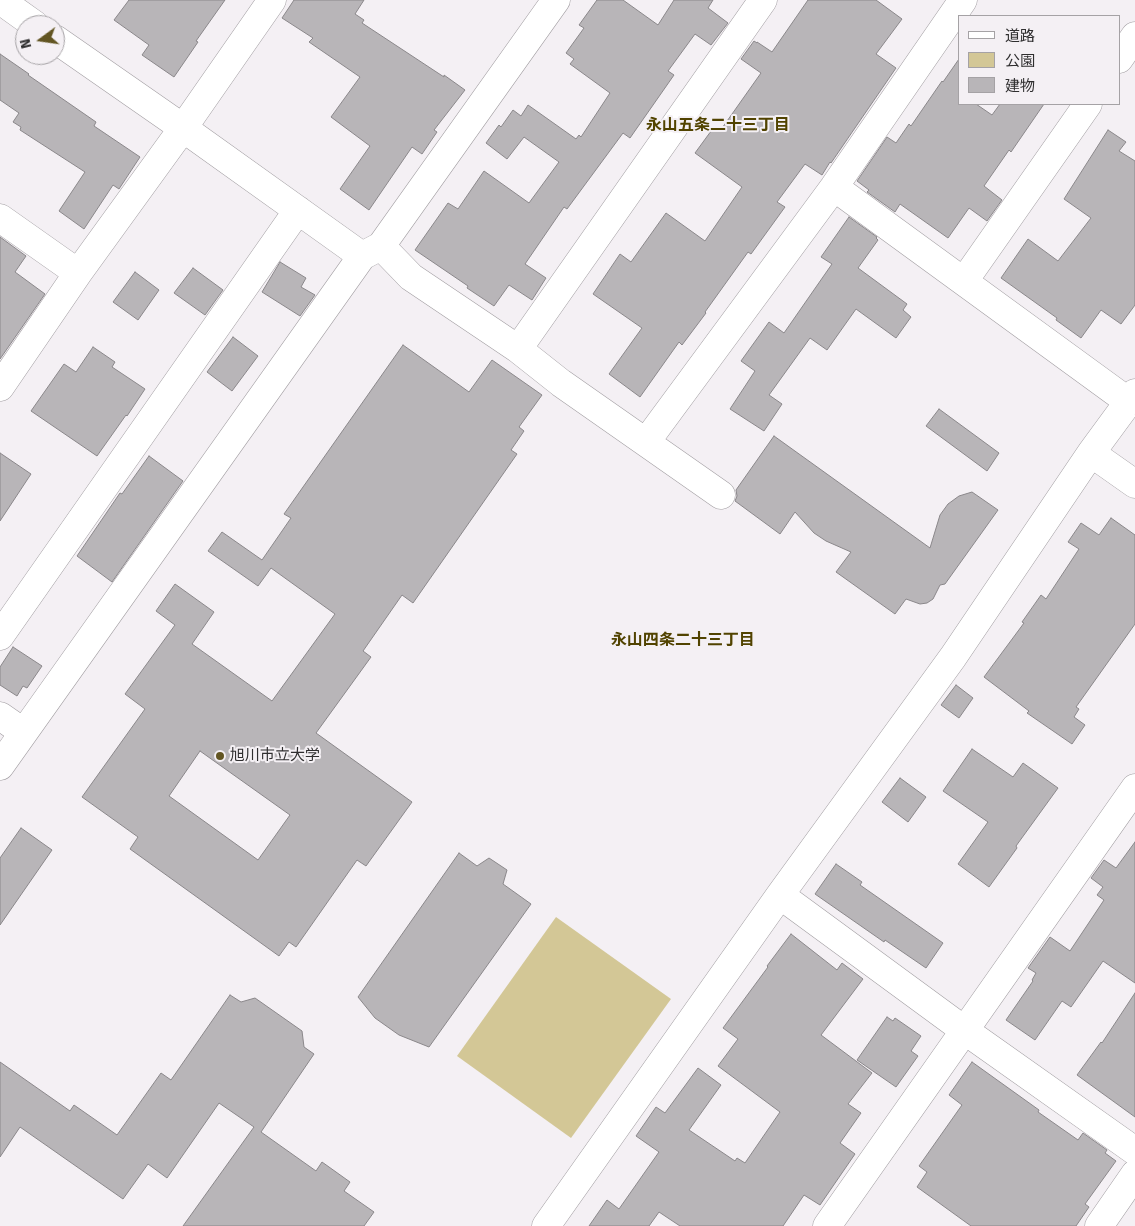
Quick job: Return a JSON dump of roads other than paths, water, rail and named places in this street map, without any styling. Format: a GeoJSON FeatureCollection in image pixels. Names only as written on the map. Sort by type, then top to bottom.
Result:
{"type":"FeatureCollection","features":[{"type":"Feature","properties":{"kind":"street"},"geometry":{"type":"LineString","coordinates":[[0,0],[21,15]]}},
{"type":"Feature","properties":{"kind":"street"},"geometry":{"type":"LineString","coordinates":[[0,388],[78,273],[184,128],[272,0]]}},
{"type":"Feature","properties":{"kind":"street"},"geometry":{"type":"LineString","coordinates":[[0,766],[556,0]]}},
{"type":"Feature","properties":{"kind":"street"},"geometry":{"type":"LineString","coordinates":[[518,349],[763,0]]}},
{"type":"Feature","properties":{"kind":"street"},"geometry":{"type":"LineString","coordinates":[[646,442],[834,187],[963,0]]}},
{"type":"Feature","properties":{"kind":"street"},"geometry":{"type":"LineString","coordinates":[[1120,58],[1135,36]]}},
{"type":"Feature","properties":{"kind":"street"},"geometry":{"type":"LineString","coordinates":[[65,46],[298,210],[372,251],[518,349],[561,383],[721,495]]}},
{"type":"Feature","properties":{"kind":"street"},"geometry":{"type":"LineString","coordinates":[[964,281],[1087,105]]}},
{"type":"Feature","properties":{"kind":"street"},"geometry":{"type":"LineString","coordinates":[[546,1226],[780,895],[953,657],[1091,453],[1132,398],[964,281],[834,187]]}},
{"type":"Feature","properties":{"kind":"street"},"geometry":{"type":"LineString","coordinates":[[0,636],[298,210]]}},
{"type":"Feature","properties":{"kind":"street"},"geometry":{"type":"LineString","coordinates":[[0,218],[78,273]]}},
{"type":"Feature","properties":{"kind":"street"},"geometry":{"type":"LineString","coordinates":[[1091,453],[1135,484]]}},
{"type":"Feature","properties":{"kind":"street"},"geometry":{"type":"LineString","coordinates":[[0,716],[23,732]]}},
{"type":"Feature","properties":{"kind":"street"},"geometry":{"type":"LineString","coordinates":[[827,1226],[1135,788]]}},
{"type":"Feature","properties":{"kind":"street"},"geometry":{"type":"LineString","coordinates":[[780,895],[964,1030],[1135,1151]]}},
{"type":"Feature","properties":{"kind":"street"},"geometry":{"type":"LineString","coordinates":[[1099,1226],[1135,1174]]}},
{"type":"Feature","properties":{"kind":"place","name":"旭川市立大学"},"geometry":{"type":"Point","coordinates":[220,756]}},
{"type":"Feature","properties":{"kind":"district","name":"永山五条二十三丁目"},"geometry":{"type":"Point","coordinates":[718,126]}},
{"type":"Feature","properties":{"kind":"district","name":"永山四条二十三丁目"},"geometry":{"type":"Point","coordinates":[683,641]}}]}
